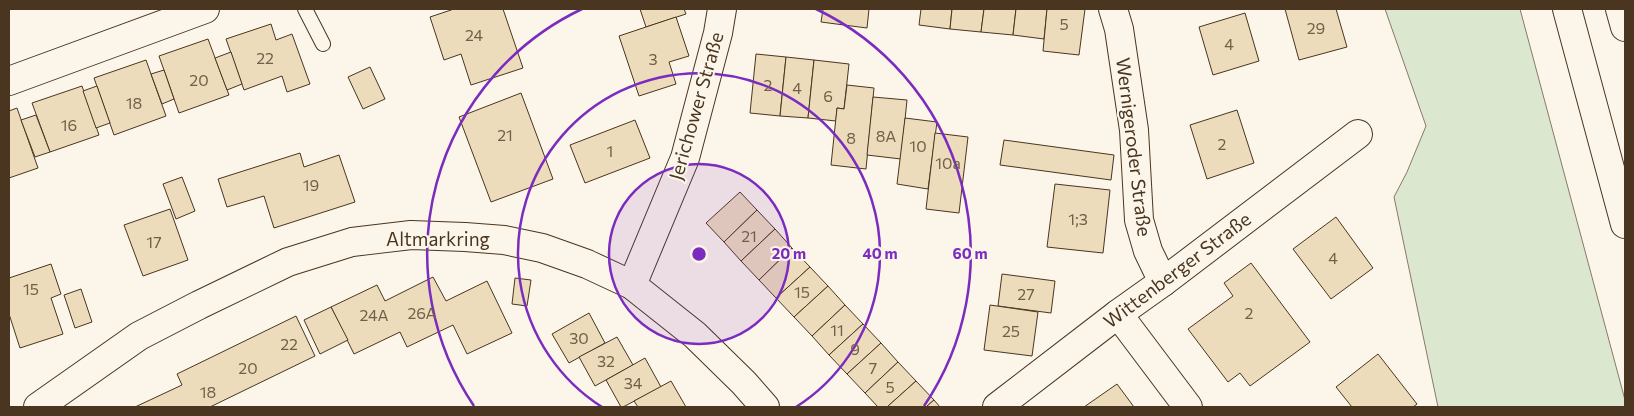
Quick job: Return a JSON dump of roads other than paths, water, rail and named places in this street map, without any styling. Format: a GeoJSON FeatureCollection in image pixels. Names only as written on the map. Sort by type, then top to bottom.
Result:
{"type":"FeatureCollection","features":[{"type":"Feature","properties":{"kind":"main road"},"geometry":{"type":"LineString","coordinates":[[9,81],[205,9]]}},
{"type":"Feature","properties":{"kind":"main road","name":"Jerichower Straße"},"geometry":{"type":"LineString","coordinates":[[632,285],[685,158],[718,33],[722,9]]}},
{"type":"Feature","properties":{"kind":"main road","name":"Wernigeroder Straße"},"geometry":{"type":"LineString","coordinates":[[1113,9],[1118,29],[1134,130],[1139,220],[1148,251],[1163,282]]}},
{"type":"Feature","properties":{"kind":"main road"},"geometry":{"type":"LineString","coordinates":[[1567,9],[1625,224]]}},
{"type":"Feature","properties":{"kind":"main road"},"geometry":{"type":"LineString","coordinates":[[1620,9],[1625,27]]}},
{"type":"Feature","properties":{"kind":"main road","name":"Wittenberger Straße"},"geometry":{"type":"LineString","coordinates":[[997,407],[1358,134]]}},
{"type":"Feature","properties":{"kind":"main road","name":"Altmarkring"},"geometry":{"type":"LineString","coordinates":[[47,405],[140,336],[198,305],[288,262],[352,242],[411,235],[504,240],[542,248],[586,264],[632,285],[695,334],[744,382],[765,407]]}},
{"type":"Feature","properties":{"kind":"main road"},"geometry":{"type":"LineString","coordinates":[[1118,314],[1188,407]]}},
{"type":"Feature","properties":{"kind":"lane"},"geometry":{"type":"LineString","coordinates":[[305,9],[323,44]]}}]}
